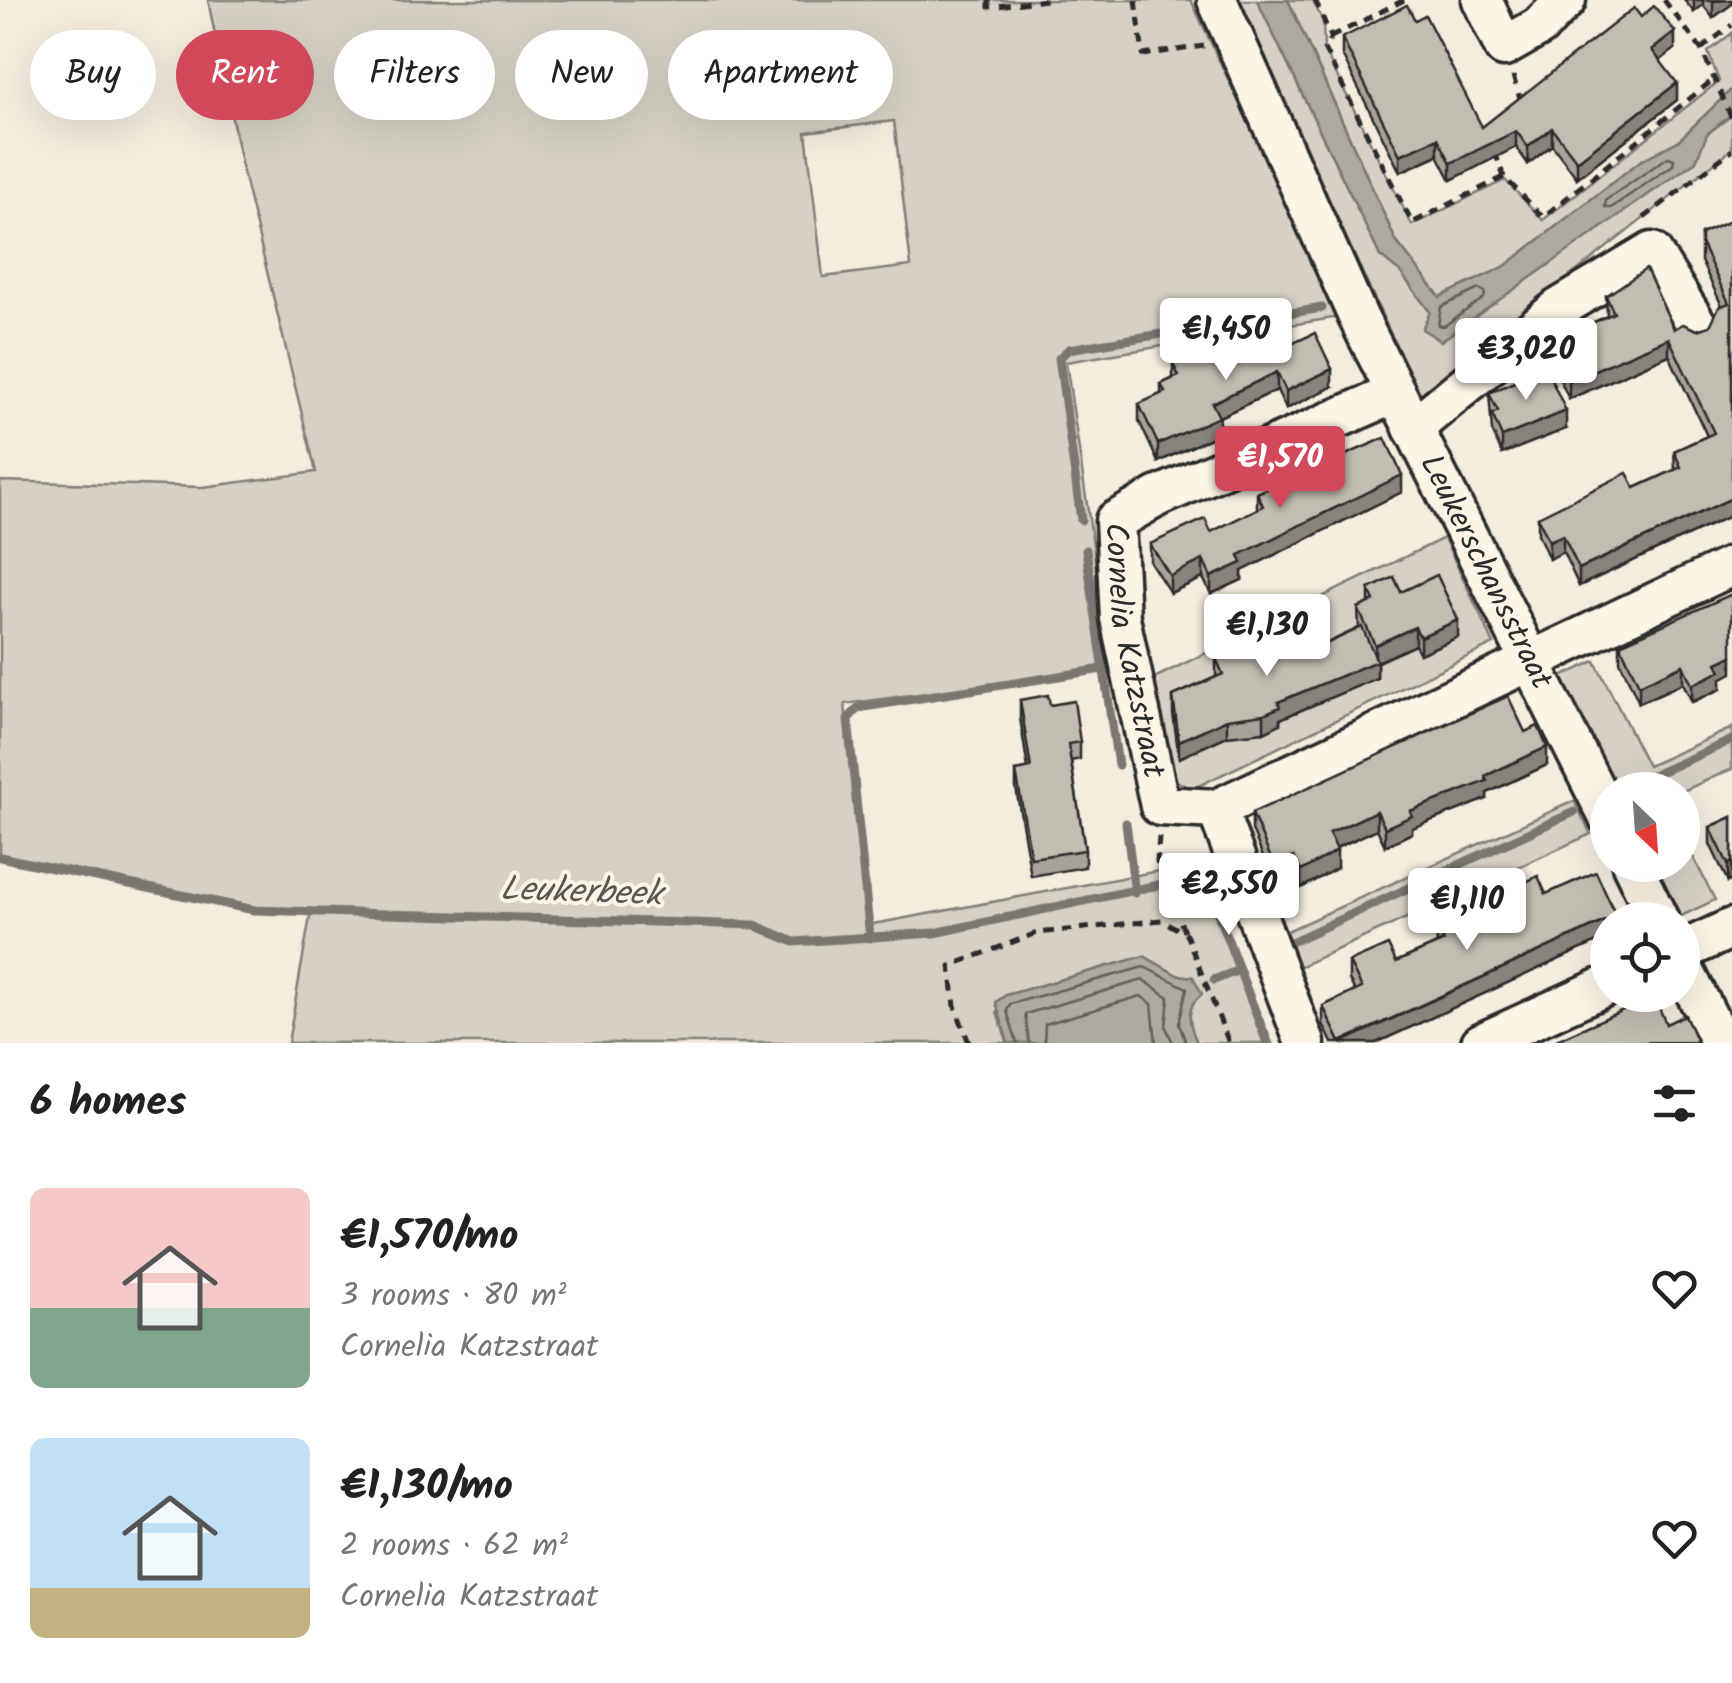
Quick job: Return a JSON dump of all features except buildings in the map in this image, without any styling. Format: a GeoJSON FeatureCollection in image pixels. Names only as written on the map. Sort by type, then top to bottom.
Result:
{"type":"FeatureCollection","features":[{"type":"Feature","properties":{"kind":"street","name":"Leukerschansstraat"},"geometry":{"type":"LineString","coordinates":[[1217,0],[1396,393],[1590,780]]}},
{"type":"Feature","properties":{"kind":"street"},"geometry":{"type":"LineString","coordinates":[[1482,0],[1504,47],[1539,27],[1566,0]]}},
{"type":"Feature","properties":{"kind":"street"},"geometry":{"type":"LineString","coordinates":[[1413,428],[1559,308],[1652,252],[1696,326]]}},
{"type":"Feature","properties":{"kind":"street","name":"Cornelia Katzstraat"},"geometry":{"type":"LineString","coordinates":[[1396,393],[1157,497],[1116,521],[1120,618],[1160,806],[1217,809],[1732,566]]}},
{"type":"Feature","properties":{"kind":"street"},"geometry":{"type":"LineString","coordinates":[[1217,809],[1305,1043]]}},
{"type":"Feature","properties":{"kind":"street"},"geometry":{"type":"LineString","coordinates":[[1700,943],[1732,928]]}},
{"type":"Feature","properties":{"kind":"street"},"geometry":{"type":"LineString","coordinates":[[1480,1043],[1590,993]]}},
{"type":"Feature","properties":{"kind":"street"},"geometry":{"type":"LineString","coordinates":[[1700,1002],[1721,1043]]}},
{"type":"Feature","properties":{"kind":"path"},"geometry":{"type":"LineString","coordinates":[[989,0],[990,7],[1046,0]]}},
{"type":"Feature","properties":{"kind":"path"},"geometry":{"type":"LineString","coordinates":[[1136,0],[1143,55],[1235,42]]}},
{"type":"Feature","properties":{"kind":"path"},"geometry":{"type":"LineString","coordinates":[[1315,0],[1332,37]]}},
{"type":"Feature","properties":{"kind":"path"},"geometry":{"type":"LineString","coordinates":[[1404,0],[1332,37],[1324,49],[1412,223],[1504,177]]}},
{"type":"Feature","properties":{"kind":"path"},"geometry":{"type":"LineString","coordinates":[[1664,0],[1701,49],[1732,119]]}},
{"type":"Feature","properties":{"kind":"path"},"geometry":{"type":"LineString","coordinates":[[1701,49],[1732,25]]}},
{"type":"Feature","properties":{"kind":"path"},"geometry":{"type":"LineString","coordinates":[[1504,47],[1520,98],[1510,110]]}},
{"type":"Feature","properties":{"kind":"path"},"geometry":{"type":"LineString","coordinates":[[1494,148],[1504,177],[1543,217],[1714,78]]}},
{"type":"Feature","properties":{"kind":"path"},"geometry":{"type":"LineString","coordinates":[[1158,862],[1229,1043]]}},
{"type":"Feature","properties":{"kind":"path"},"geometry":{"type":"LineString","coordinates":[[968,1043],[955,1006],[950,966],[1037,933],[1085,926],[1162,920],[1186,934]]}},
{"type":"Feature","properties":{"kind":"shaded area"},"geometry":{"type":"Polygon","coordinates":[[[208,0],[1191,0],[1339,317],[1066,362],[1111,667],[845,704],[868,925],[1202,863],[1213,901],[1272,1043],[1197,1043],[1189,1024],[1193,977],[1177,975],[1144,956],[1006,995],[997,1013],[1008,1043],[288,1043],[311,911],[256,907],[0,856],[0,481],[203,487],[316,472],[232,120],[314,120],[314,30],[214,30],[208,0]],[[894,121],[806,132],[823,277],[911,266],[894,121]]]}},
{"type":"Feature","properties":{"kind":"shaded area"},"geometry":{"type":"Polygon","coordinates":[[[1236,0],[1257,0],[1380,256],[1401,273],[1430,312],[1695,162],[1707,134],[1732,115],[1732,149],[1419,395],[1236,0]]]}},
{"type":"Feature","properties":{"kind":"shaded area"},"geometry":{"type":"Polygon","coordinates":[[[1288,0],[1312,0],[1323,21],[1324,50],[1412,225],[1505,180],[1543,220],[1719,81],[1708,52],[1732,33],[1732,89],[1678,141],[1640,161],[1504,267],[1440,297],[1396,241],[1288,0]]]}},
{"type":"Feature","properties":{"kind":"shaded area"},"geometry":{"type":"Polygon","coordinates":[[[1444,538],[1494,644],[1192,789],[1167,776],[1150,680],[1444,538]]]}},
{"type":"Feature","properties":{"kind":"shaded area"},"geometry":{"type":"Polygon","coordinates":[[[1595,661],[1648,766],[1732,728],[1732,769],[1700,783],[1700,772],[1604,772],[1557,679],[1595,661]]]}},
{"type":"Feature","properties":{"kind":"shaded area"},"geometry":{"type":"Polygon","coordinates":[[[1574,801],[1590,832],[1290,971],[1276,936],[1574,801]]]}},
{"type":"Feature","properties":{"kind":"shaded area"},"geometry":{"type":"Polygon","coordinates":[[[1700,870],[1715,900],[1700,907],[1700,902],[1669,902],[1659,882],[1700,882],[1700,870]]]}},
{"type":"Feature","properties":{"kind":"water"},"geometry":{"type":"Polygon","coordinates":[[[1257,0],[1288,0],[1396,241],[1440,297],[1504,267],[1640,161],[1678,141],[1732,89],[1732,114],[1707,134],[1696,161],[1441,341],[1422,329],[1430,312],[1401,273],[1380,256],[1257,0]]]}},
{"type":"Feature","properties":{"kind":"water"},"geometry":{"type":"Polygon","coordinates":[[[1144,956],[1177,975],[1193,977],[1202,994],[1196,999],[1190,1017],[1197,1043],[1008,1043],[996,1002],[1006,995],[1144,956]]]}},
{"type":"Feature","properties":{"kind":"waterway"},"geometry":{"type":"LineString","coordinates":[[1081,520],[1059,358],[1069,349],[1322,308]]}},
{"type":"Feature","properties":{"kind":"waterway"},"geometry":{"type":"LineString","coordinates":[[1086,550],[1118,765]]}},
{"type":"Feature","properties":{"kind":"waterway"},"geometry":{"type":"LineString","coordinates":[[870,938],[848,719],[858,708],[1103,669]]}},
{"type":"Feature","properties":{"kind":"waterway"},"geometry":{"type":"LineString","coordinates":[[1660,772],[1732,740]]}},
{"type":"Feature","properties":{"kind":"waterway"},"geometry":{"type":"LineString","coordinates":[[1289,943],[1574,812]]}},
{"type":"Feature","properties":{"kind":"waterway"},"geometry":{"type":"LineString","coordinates":[[1126,823],[1135,893]]}},
{"type":"Feature","properties":{"kind":"waterway","name":"Leukerbeek"},"geometry":{"type":"LineString","coordinates":[[0,857],[254,910],[755,925],[794,942],[935,933],[1158,885]]}},
{"type":"Feature","properties":{"kind":"waterway"},"geometry":{"type":"LineString","coordinates":[[1174,879],[1201,869],[1267,1043]]}},
{"type":"Feature","properties":{"kind":"waterway"},"geometry":{"type":"LineString","coordinates":[[1214,980],[1239,970]]}}]}
